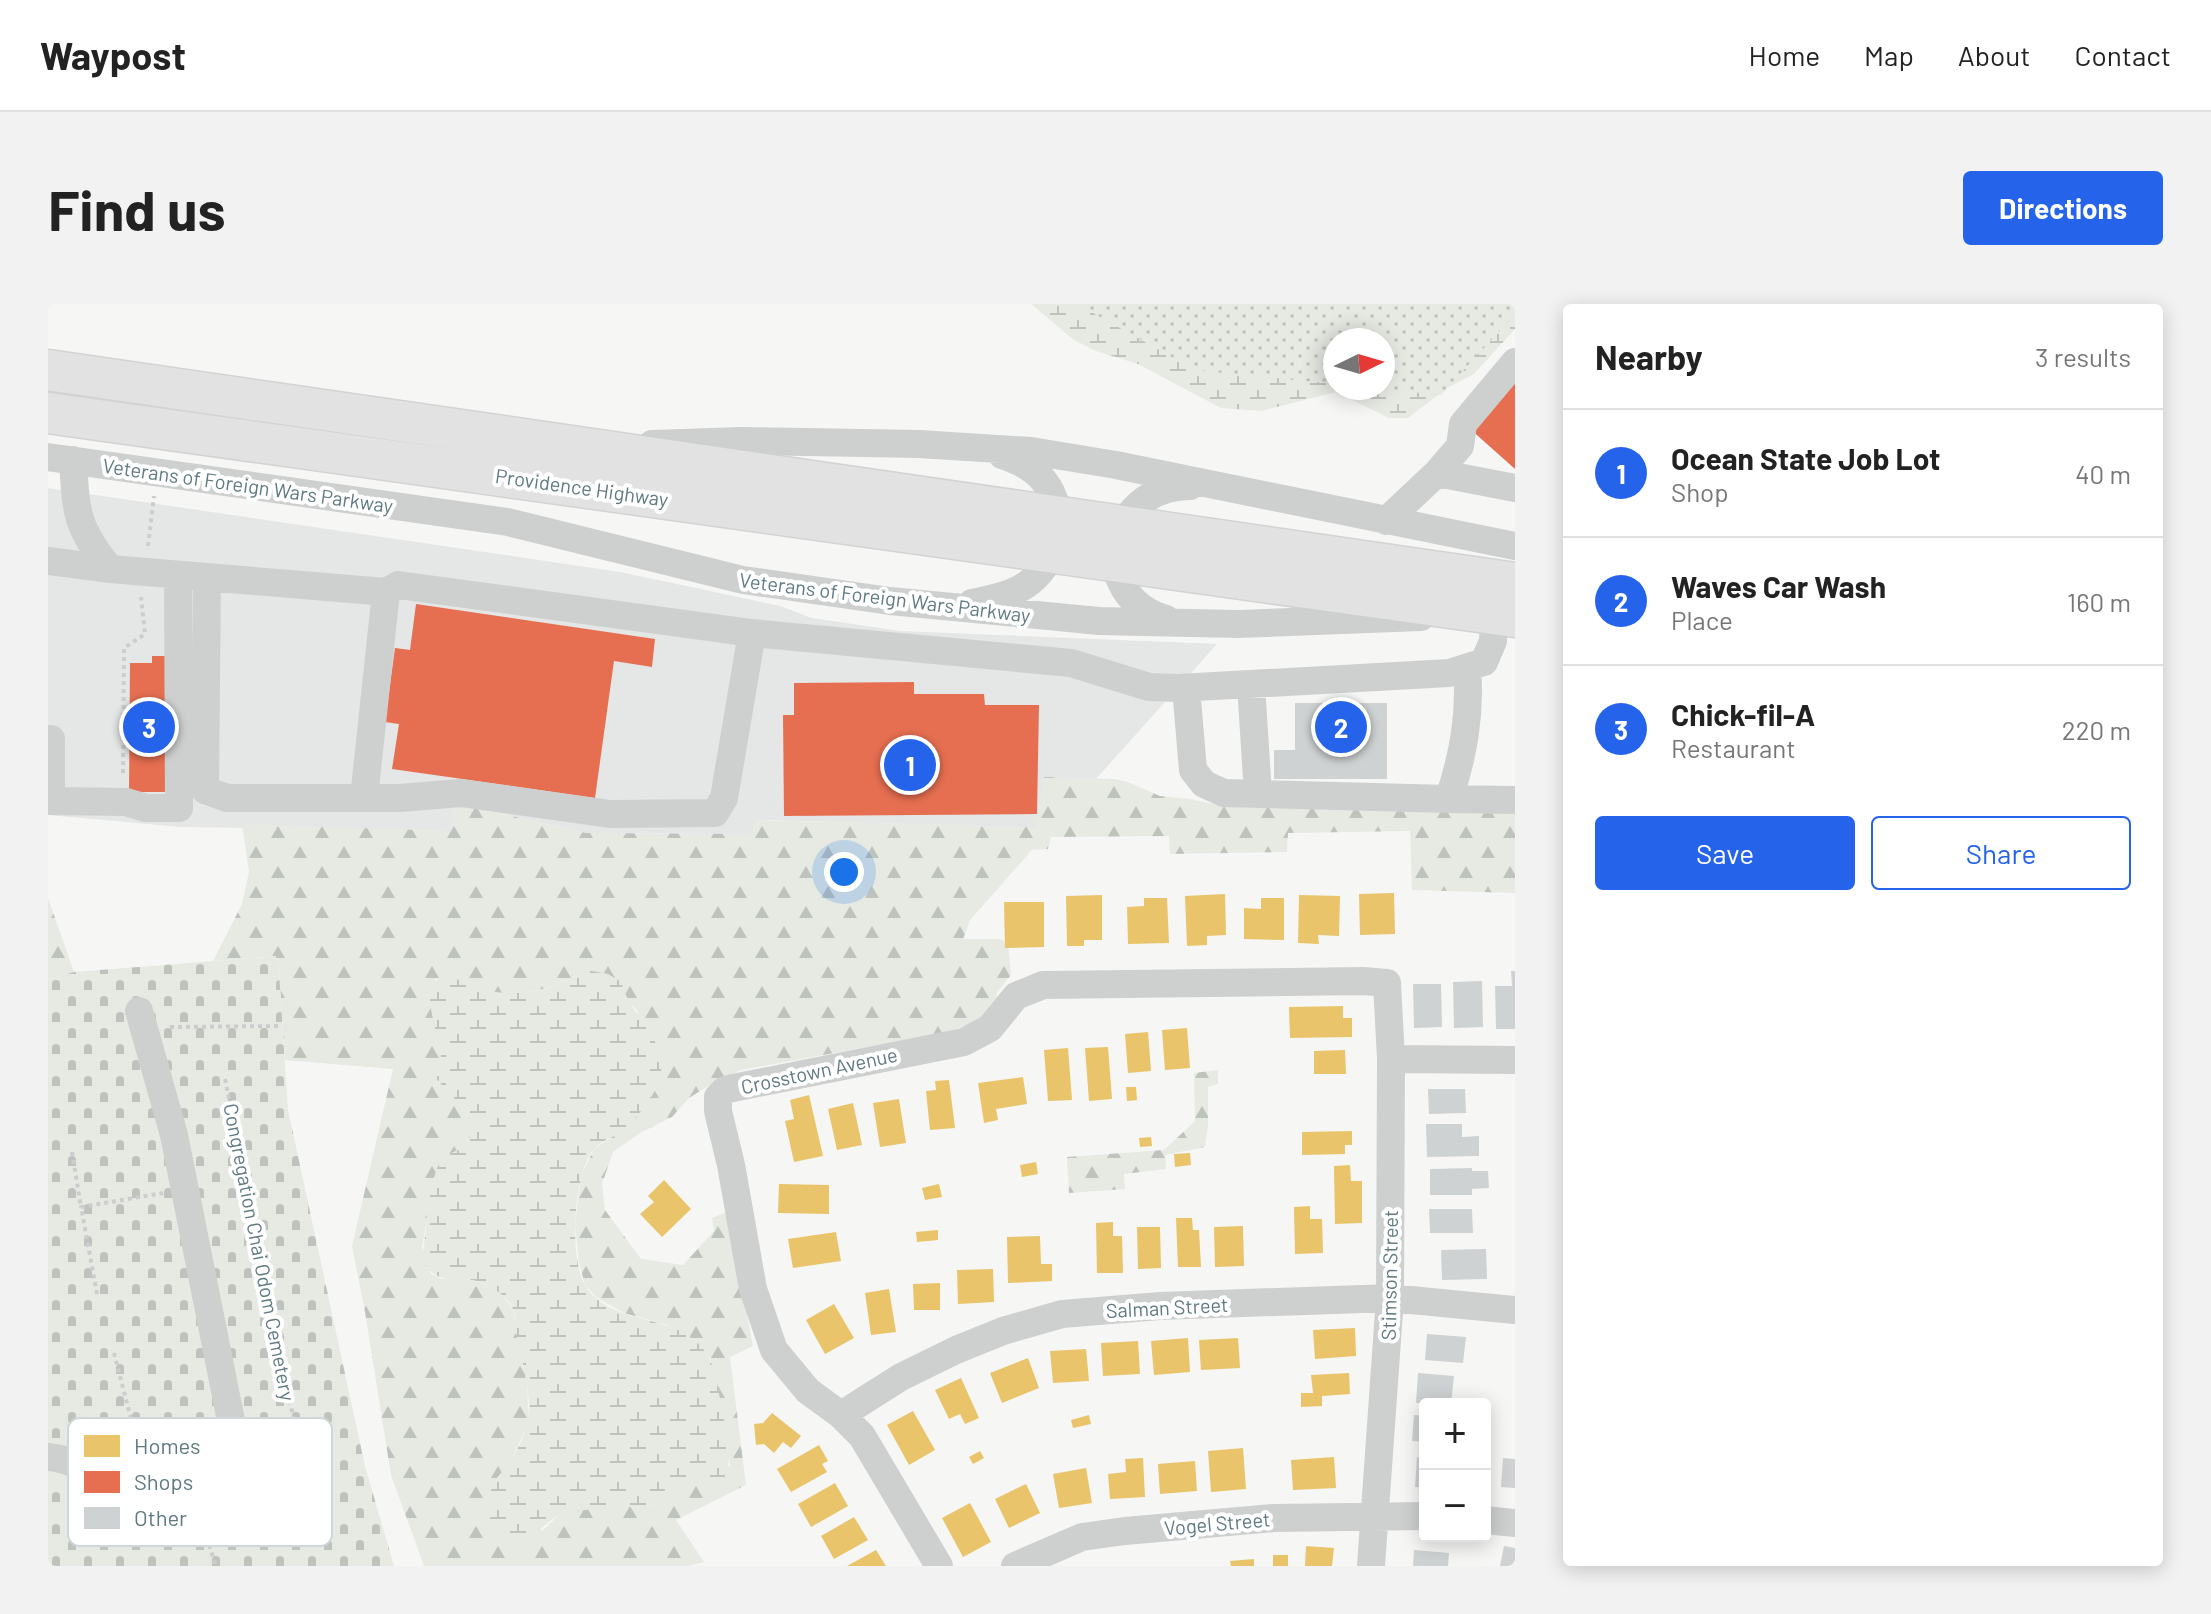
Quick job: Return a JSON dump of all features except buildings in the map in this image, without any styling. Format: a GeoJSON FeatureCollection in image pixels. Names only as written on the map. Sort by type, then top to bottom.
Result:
{"type":"FeatureCollection","features":[{"type":"Feature","properties":{"kind":"highway","name":"Providence Highway"},"geometry":{"type":"LineString","coordinates":[[48,370],[575,447],[1055,535]]}},
{"type":"Feature","properties":{"kind":"highway","name":"Providence Highway"},"geometry":{"type":"LineString","coordinates":[[48,413],[1055,535]]}},
{"type":"Feature","properties":{"kind":"highway"},"geometry":{"type":"LineString","coordinates":[[1055,535],[1508,605]]}},
{"type":"Feature","properties":{"kind":"street"},"geometry":{"type":"LineString","coordinates":[[1386,521],[1437,473],[1460,446],[1463,424],[1515,362]]}},
{"type":"Feature","properties":{"kind":"street"},"geometry":{"type":"LineString","coordinates":[[575,447],[741,441],[980,447],[1072,457],[1515,546]]}},
{"type":"Feature","properties":{"kind":"street"},"geometry":{"type":"LineString","coordinates":[[943,607],[973,603],[1028,584],[1043,570],[1055,535],[1054,499],[1044,481],[1031,468],[1013,458],[980,447]]}},
{"type":"Feature","properties":{"kind":"street"},"geometry":{"type":"LineString","coordinates":[[60,458],[88,542],[110,569]]}},
{"type":"Feature","properties":{"kind":"street","name":"Veterans of Foreign Wars Parkway"},"geometry":{"type":"LineString","coordinates":[[60,458],[496,520],[743,580],[796,590],[943,607],[1099,621],[1192,623],[1508,605]]}},
{"type":"Feature","properties":{"kind":"street"},"geometry":{"type":"LineString","coordinates":[[1437,473],[1515,488]]}},
{"type":"Feature","properties":{"kind":"street"},"geometry":{"type":"LineString","coordinates":[[1192,623],[1164,618],[1138,606],[1128,596],[1119,544],[1129,513],[1143,499],[1158,490],[1177,486],[1215,486]]}},
{"type":"Feature","properties":{"kind":"street"},"geometry":{"type":"LineString","coordinates":[[76,511],[69,535],[49,562],[386,592],[398,585],[415,586],[752,633],[1071,663],[1149,687],[1251,685],[1449,673],[1467,669],[1484,662],[1508,605]]}},
{"type":"Feature","properties":{"kind":"street"},"geometry":{"type":"LineString","coordinates":[[51,739],[51,801],[126,802],[146,808],[179,808],[178,575]]}},
{"type":"Feature","properties":{"kind":"street"},"geometry":{"type":"LineString","coordinates":[[207,577],[205,790],[227,798],[364,798],[461,793],[610,814],[715,813],[724,798],[752,633]]}},
{"type":"Feature","properties":{"kind":"street"},"geometry":{"type":"LineString","coordinates":[[364,798],[386,592]]}},
{"type":"Feature","properties":{"kind":"street"},"geometry":{"type":"LineString","coordinates":[[1449,799],[1461,762],[1466,730],[1469,707],[1467,669]]}},
{"type":"Feature","properties":{"kind":"street"},"geometry":{"type":"LineString","coordinates":[[1251,685],[1258,794]]}},
{"type":"Feature","properties":{"kind":"street"},"geometry":{"type":"LineString","coordinates":[[1186,688],[1193,770],[1204,784],[1224,793],[1515,800]]}},
{"type":"Feature","properties":{"kind":"street","name":"Stimson Street"},"geometry":{"type":"LineString","coordinates":[[1371,1566],[1390,1298],[1391,1059],[1387,983]]}},
{"type":"Feature","properties":{"kind":"street","name":"Crosstown Avenue"},"geometry":{"type":"LineString","coordinates":[[939,1566],[862,1436],[841,1415],[808,1391],[774,1350],[753,1289],[718,1111],[718,1097],[725,1090],[964,1042],[990,1028],[1016,996],[1043,985],[1387,983]]}},
{"type":"Feature","properties":{"kind":"street"},"geometry":{"type":"LineString","coordinates":[[141,1020],[174,1135],[230,1418]]}},
{"type":"Feature","properties":{"kind":"street"},"geometry":{"type":"LineString","coordinates":[[1391,1059],[1515,1060]]}},
{"type":"Feature","properties":{"kind":"street","name":"Salman Street"},"geometry":{"type":"LineString","coordinates":[[841,1415],[901,1377],[956,1350],[1003,1331],[1062,1314],[1160,1306],[1390,1298],[1515,1310]]}},
{"type":"Feature","properties":{"kind":"street"},"geometry":{"type":"LineString","coordinates":[[48,1457],[68,1460]]}},
{"type":"Feature","properties":{"kind":"street","name":"Vogel Street"},"geometry":{"type":"LineString","coordinates":[[1015,1566],[1082,1537],[1274,1518],[1419,1516]]}},
{"type":"Feature","properties":{"kind":"street"},"geometry":{"type":"LineString","coordinates":[[1491,1521],[1515,1523]]}},
{"type":"Feature","properties":{"kind":"path"},"geometry":{"type":"LineString","coordinates":[[149,538],[155,489]]}},
{"type":"Feature","properties":{"kind":"path"},"geometry":{"type":"LineString","coordinates":[[123,773],[124,648],[145,634],[143,602],[139,594],[142,587]]}},
{"type":"Feature","properties":{"kind":"path"},"geometry":{"type":"LineString","coordinates":[[141,1020],[282,1026]]}},
{"type":"Feature","properties":{"kind":"path","name":"Congregation Chai Odom Cemetery"},"geometry":{"type":"LineString","coordinates":[[225,1079],[293,1418]]}},
{"type":"Feature","properties":{"kind":"path"},"geometry":{"type":"LineString","coordinates":[[72,1152],[97,1294]]}},
{"type":"Feature","properties":{"kind":"path"},"geometry":{"type":"LineString","coordinates":[[81,1207],[185,1189]]}},
{"type":"Feature","properties":{"kind":"path"},"geometry":{"type":"LineString","coordinates":[[114,1353],[131,1418]]}},
{"type":"Feature","properties":{"kind":"path"},"geometry":{"type":"LineString","coordinates":[[211,1551],[216,1566]]}},
{"type":"Feature","properties":{"kind":"shaded area"},"geometry":{"type":"Polygon","coordinates":[[[48,488],[620,572],[780,606],[812,618],[900,631],[1217,644],[1052,828],[758,820],[751,834],[586,833],[455,803],[451,831],[181,827],[48,815],[48,488]]]}},
{"type":"Feature","properties":{"kind":"green space"},"geometry":{"type":"Polygon","coordinates":[[[1031,304],[1515,304],[1515,329],[1474,374],[1447,388],[1408,418],[1389,418],[1352,400],[1395,400],[1395,328],[1323,328],[1323,395],[1261,411],[1221,408],[1138,364],[1096,351],[1074,340],[1031,304]]]}},
{"type":"Feature","properties":{"kind":"green space"},"geometry":{"type":"Polygon","coordinates":[[[1077,304],[1515,304],[1515,314],[1441,395],[1395,390],[1395,328],[1323,328],[1323,383],[1195,370],[1077,304]]]}},
{"type":"Feature","properties":{"kind":"green space"},"geometry":{"type":"Polygon","coordinates":[[[1044,777],[1115,779],[1160,796],[1223,806],[1515,809],[1515,893],[1412,890],[1410,831],[1288,833],[1287,852],[1170,854],[1169,836],[1051,837],[1048,849],[1032,850],[970,920],[963,939],[1000,939],[1008,943],[1011,975],[997,992],[995,1007],[979,1022],[943,1033],[741,1070],[689,1098],[672,1117],[640,1133],[613,1152],[602,1184],[605,1210],[641,1259],[683,1265],[714,1231],[712,1218],[727,1212],[753,1346],[730,1357],[746,1485],[676,1520],[704,1562],[689,1566],[424,1566],[391,1475],[352,1246],[393,1069],[285,1060],[278,956],[213,961],[242,904],[249,872],[242,824],[450,831],[454,803],[586,833],[751,834],[757,820],[1036,827],[1044,777]],[[586,970],[552,986],[515,994],[490,991],[450,979],[435,979],[441,1056],[436,1077],[464,1109],[470,1139],[463,1148],[443,1157],[426,1200],[427,1219],[422,1247],[431,1274],[442,1279],[455,1277],[480,1282],[499,1291],[513,1309],[527,1384],[529,1422],[509,1464],[497,1478],[542,1531],[568,1510],[660,1505],[666,1486],[730,1466],[727,1435],[710,1358],[667,1325],[624,1313],[597,1298],[585,1285],[579,1263],[575,1224],[581,1176],[594,1149],[627,1127],[638,1011],[625,998],[621,982],[586,970]]]}},
{"type":"Feature","properties":{"kind":"green space"},"geometry":{"type":"Polygon","coordinates":[[[48,898],[74,972],[48,979],[48,898]]]}},
{"type":"Feature","properties":{"kind":"green space"},"geometry":{"type":"Polygon","coordinates":[[[278,956],[288,1110],[365,1466],[394,1566],[48,1566],[48,979],[74,972],[278,956]]]}},
{"type":"Feature","properties":{"kind":"green space"},"geometry":{"type":"Polygon","coordinates":[[[586,970],[608,974],[621,982],[657,1047],[661,1074],[652,1096],[641,1111],[624,1129],[597,1146],[587,1161],[581,1177],[576,1216],[575,1237],[580,1272],[585,1285],[597,1299],[628,1315],[681,1332],[696,1342],[708,1356],[716,1377],[727,1431],[728,1464],[723,1480],[666,1486],[661,1505],[568,1511],[514,1542],[494,1524],[487,1507],[492,1489],[519,1445],[529,1413],[514,1311],[503,1296],[489,1286],[470,1280],[441,1278],[422,1261],[426,1200],[438,1166],[443,1157],[463,1148],[470,1139],[464,1109],[435,1077],[441,1056],[430,1005],[431,983],[453,978],[493,992],[525,993],[552,986],[586,970]]]}},
{"type":"Feature","properties":{"kind":"green space"},"geometry":{"type":"Polygon","coordinates":[[[1218,1070],[1218,1084],[1208,1087],[1205,1147],[1165,1155],[1166,1169],[1124,1174],[1125,1189],[1069,1193],[1067,1157],[1164,1150],[1195,1121],[1194,1073],[1218,1070]]]}},
{"type":"Feature","properties":{"kind":"place","name":"Chick-fil-A"},"geometry":{"type":"Point","coordinates":[149,727]}},
{"type":"Feature","properties":{"kind":"place","name":"Waves Car Wash"},"geometry":{"type":"Point","coordinates":[1341,727]}},
{"type":"Feature","properties":{"kind":"place","name":"Ocean State Job Lot"},"geometry":{"type":"Point","coordinates":[910,765]}}]}
